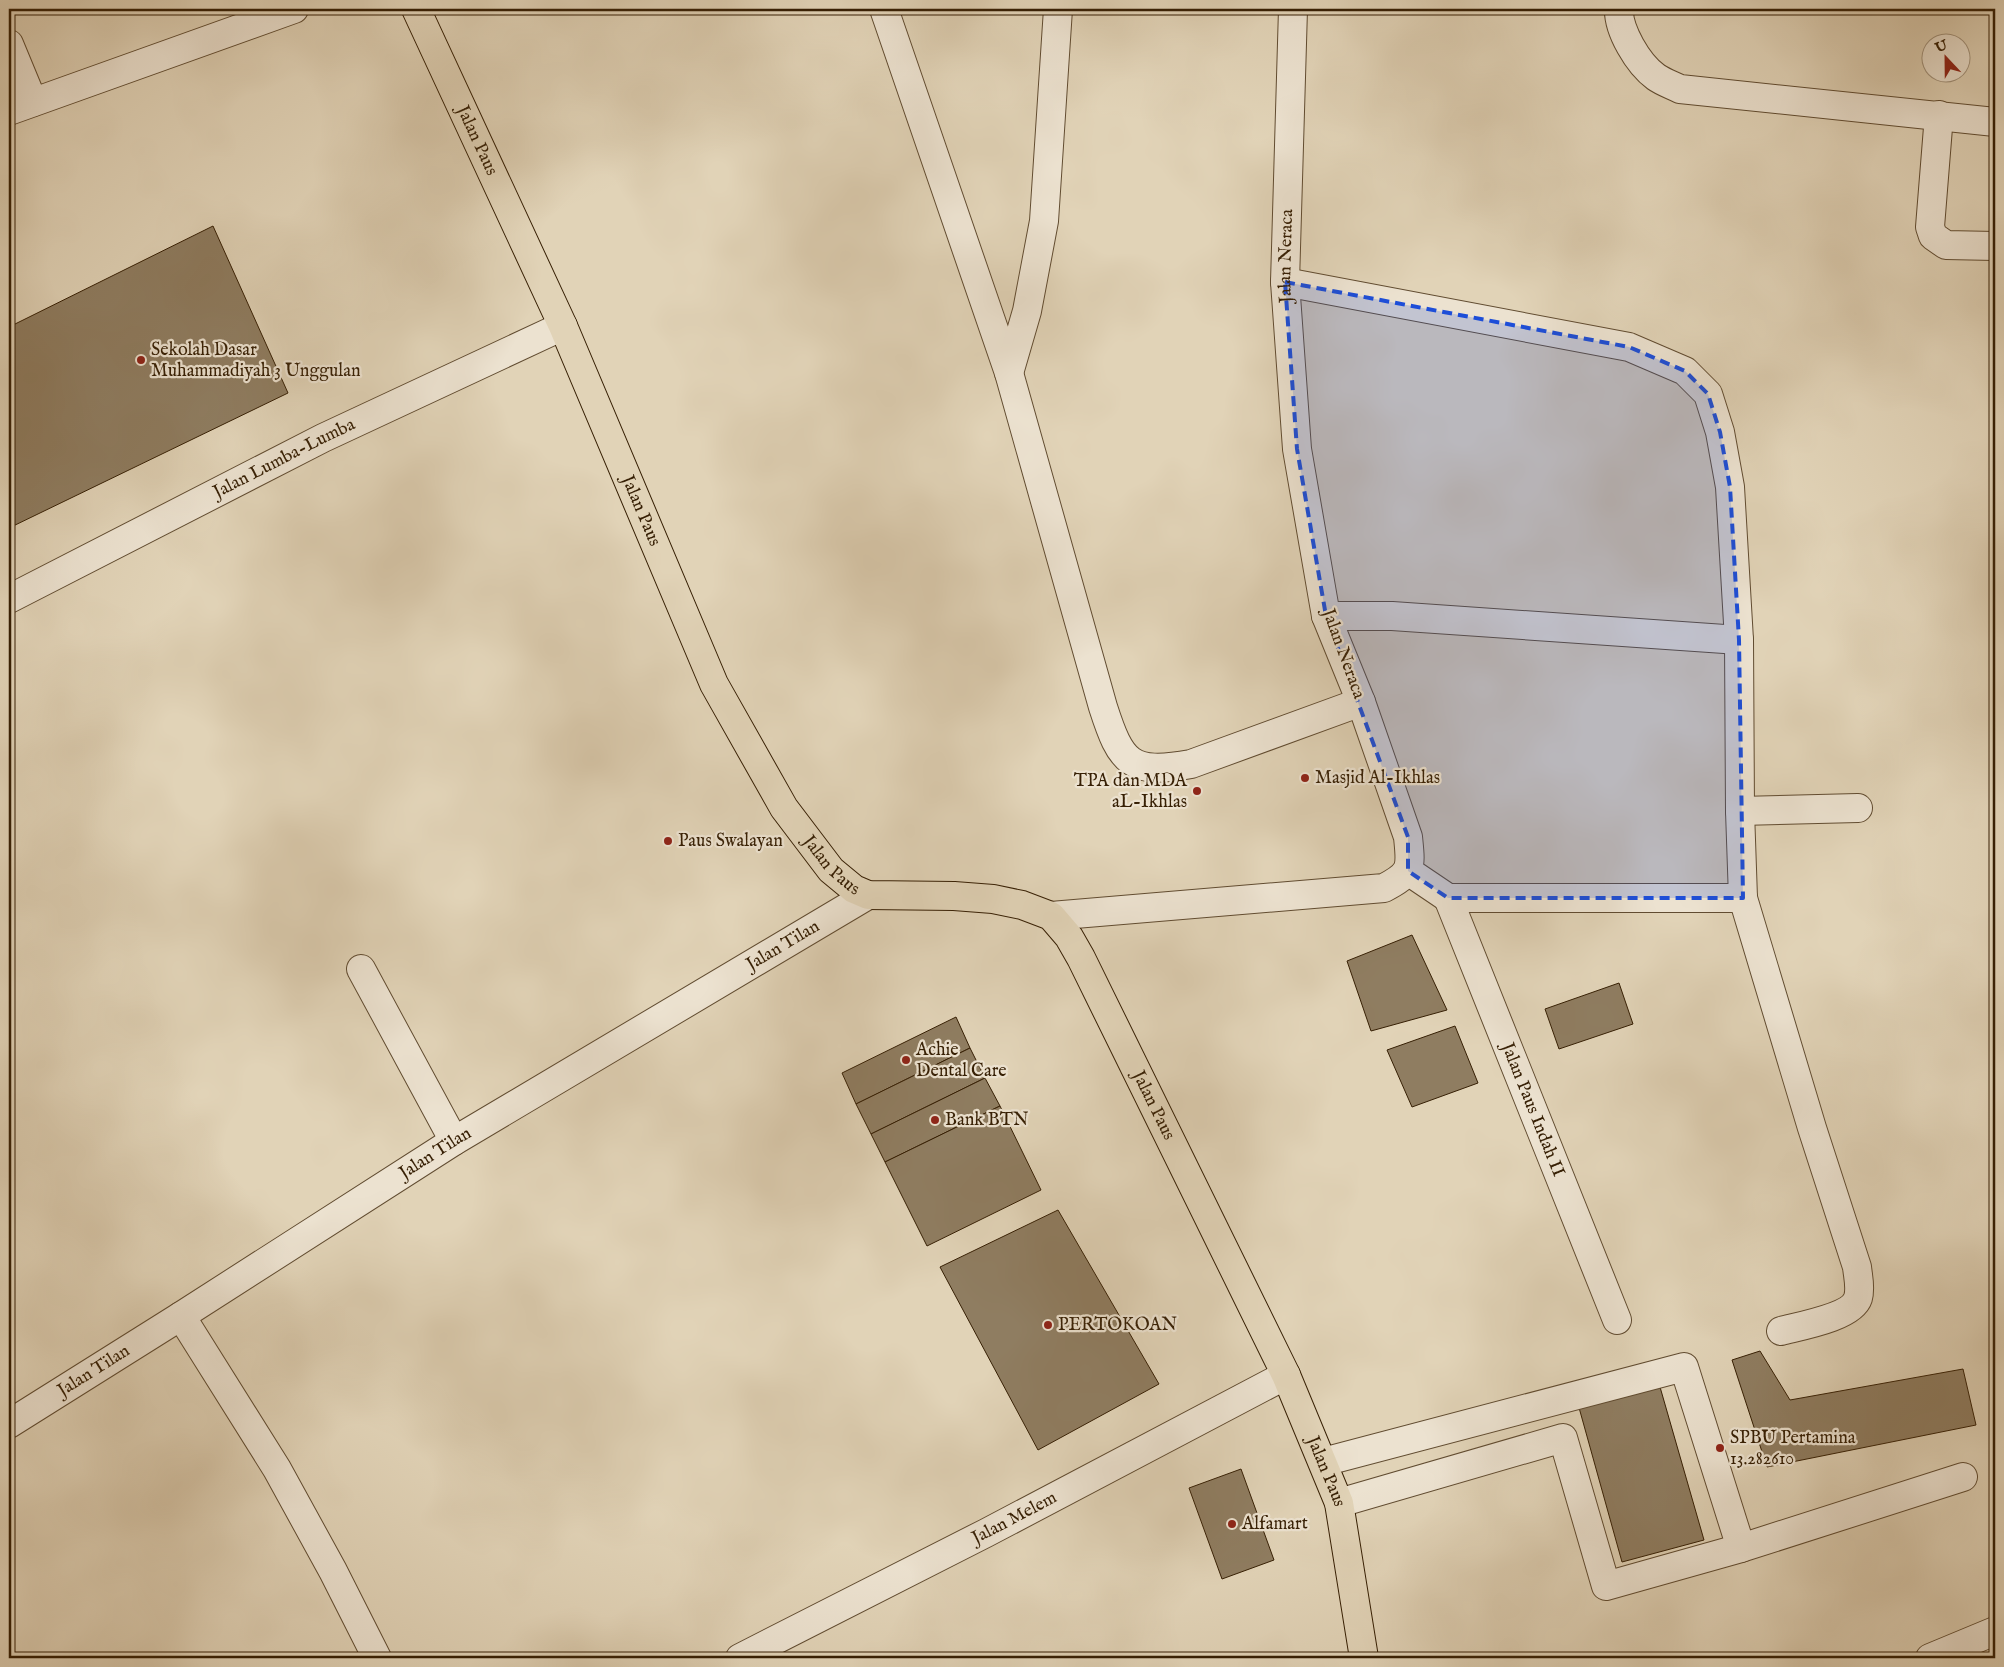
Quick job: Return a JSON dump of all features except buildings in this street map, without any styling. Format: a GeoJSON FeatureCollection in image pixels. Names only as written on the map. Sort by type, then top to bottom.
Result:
{"type":"FeatureCollection","features":[{"type":"Feature","properties":{"kind":"main road","name":"Jalan Paus"},"geometry":{"type":"LineString","coordinates":[[416,9],[564,326],[714,684],[784,808],[831,870],[854,888],[868,895],[954,896],[994,899],[1022,905],[1052,916],[1069,937],[1286,1375],[1323,1462],[1339,1503],[1364,1658]]}},
{"type":"Feature","properties":{"kind":"street"},"geometry":{"type":"LineString","coordinates":[[9,44],[21,106],[294,9]]}},
{"type":"Feature","properties":{"kind":"street"},"geometry":{"type":"LineString","coordinates":[[884,9],[1009,373],[1103,706],[1112,735],[1124,755],[1142,767],[1165,769],[1191,764],[1361,702]]}},
{"type":"Feature","properties":{"kind":"street"},"geometry":{"type":"LineString","coordinates":[[1009,373],[1027,311],[1044,220],[1058,9]]}},
{"type":"Feature","properties":{"kind":"street","name":"Jalan Neraca"},"geometry":{"type":"LineString","coordinates":[[1293,9],[1285,282],[1297,449],[1326,616],[1361,702],[1408,837],[1410,856],[1408,871]]}},
{"type":"Feature","properties":{"kind":"street"},"geometry":{"type":"LineString","coordinates":[[1619,9],[1619,16],[1639,61],[1656,77],[1680,89],[1939,114],[1995,122]]}},
{"type":"Feature","properties":{"kind":"street"},"geometry":{"type":"LineString","coordinates":[[1939,114],[1930,227],[1933,236],[1946,245],[1995,246]]}},
{"type":"Feature","properties":{"kind":"street"},"geometry":{"type":"LineString","coordinates":[[1285,282],[1628,347],[1685,371],[1708,394],[1720,432],[1730,487],[1739,640],[1740,811],[1744,898],[1812,1128],[1857,1267],[1860,1285],[1858,1299],[1851,1308],[1840,1314],[1781,1332]]}},
{"type":"Feature","properties":{"kind":"street","name":"Jalan Lumba-Lumba"},"geometry":{"type":"LineString","coordinates":[[9,599],[323,438],[564,326]]}},
{"type":"Feature","properties":{"kind":"street"},"geometry":{"type":"LineString","coordinates":[[1326,616],[1392,616],[1739,640]]}},
{"type":"Feature","properties":{"kind":"street"},"geometry":{"type":"LineString","coordinates":[[1740,811],[1858,808]]}},
{"type":"Feature","properties":{"kind":"street"},"geometry":{"type":"LineString","coordinates":[[1052,916],[1384,888],[1400,879],[1408,871],[1448,898],[1744,898]]}},
{"type":"Feature","properties":{"kind":"street","name":"Jalan Tilan"},"geometry":{"type":"LineString","coordinates":[[9,1424],[454,1141],[868,895]]}},
{"type":"Feature","properties":{"kind":"street","name":"Jalan Paus Indah II"},"geometry":{"type":"LineString","coordinates":[[1448,898],[1617,1320]]}},
{"type":"Feature","properties":{"kind":"street"},"geometry":{"type":"LineString","coordinates":[[361,969],[454,1141]]}},
{"type":"Feature","properties":{"kind":"street"},"geometry":{"type":"LineString","coordinates":[[181,1316],[277,1469],[333,1571],[377,1658]]}},
{"type":"Feature","properties":{"kind":"street"},"geometry":{"type":"LineString","coordinates":[[1323,1462],[1684,1367],[1741,1548]]}},
{"type":"Feature","properties":{"kind":"street","name":"Jalan Melem"},"geometry":{"type":"LineString","coordinates":[[740,1658],[986,1533],[1286,1375]]}},
{"type":"Feature","properties":{"kind":"street"},"geometry":{"type":"LineString","coordinates":[[1339,1503],[1563,1438],[1606,1586],[1741,1548],[1963,1477]]}},
{"type":"Feature","properties":{"kind":"street"},"geometry":{"type":"LineString","coordinates":[[1930,1658],[1995,1631]]}},
{"type":"Feature","properties":{"kind":"highlighted area"},"geometry":{"type":"Polygon","coordinates":[[[1285,282],[1629,347],[1685,371],[1708,394],[1720,432],[1730,487],[1739,640],[1743,898],[1448,898],[1425,883],[1408,871],[1408,837],[1326,616],[1297,449],[1285,282]]]}},
{"type":"Feature","properties":{"kind":"place","name":"Sekolah Dasar Muhammadiyah 3 Unggulan"},"geometry":{"type":"Point","coordinates":[141,360]}},
{"type":"Feature","properties":{"kind":"place","name":"Masjid Al-Ikhlas"},"geometry":{"type":"Point","coordinates":[1305,778]}},
{"type":"Feature","properties":{"kind":"place","name":"TPA dan MDA aL-Ikhlas"},"geometry":{"type":"Point","coordinates":[1197,791]}},
{"type":"Feature","properties":{"kind":"place","name":"Paus Swalayan"},"geometry":{"type":"Point","coordinates":[668,841]}},
{"type":"Feature","properties":{"kind":"place","name":"Achie Dental Care"},"geometry":{"type":"Point","coordinates":[906,1060]}},
{"type":"Feature","properties":{"kind":"place","name":"Bank BTN"},"geometry":{"type":"Point","coordinates":[935,1120]}},
{"type":"Feature","properties":{"kind":"place","name":"PERTOKOAN"},"geometry":{"type":"Point","coordinates":[1048,1325]}},
{"type":"Feature","properties":{"kind":"place","name":"SPBU Pertamina 13.282610"},"geometry":{"type":"Point","coordinates":[1720,1448]}},
{"type":"Feature","properties":{"kind":"place","name":"Alfamart"},"geometry":{"type":"Point","coordinates":[1232,1524]}}]}
